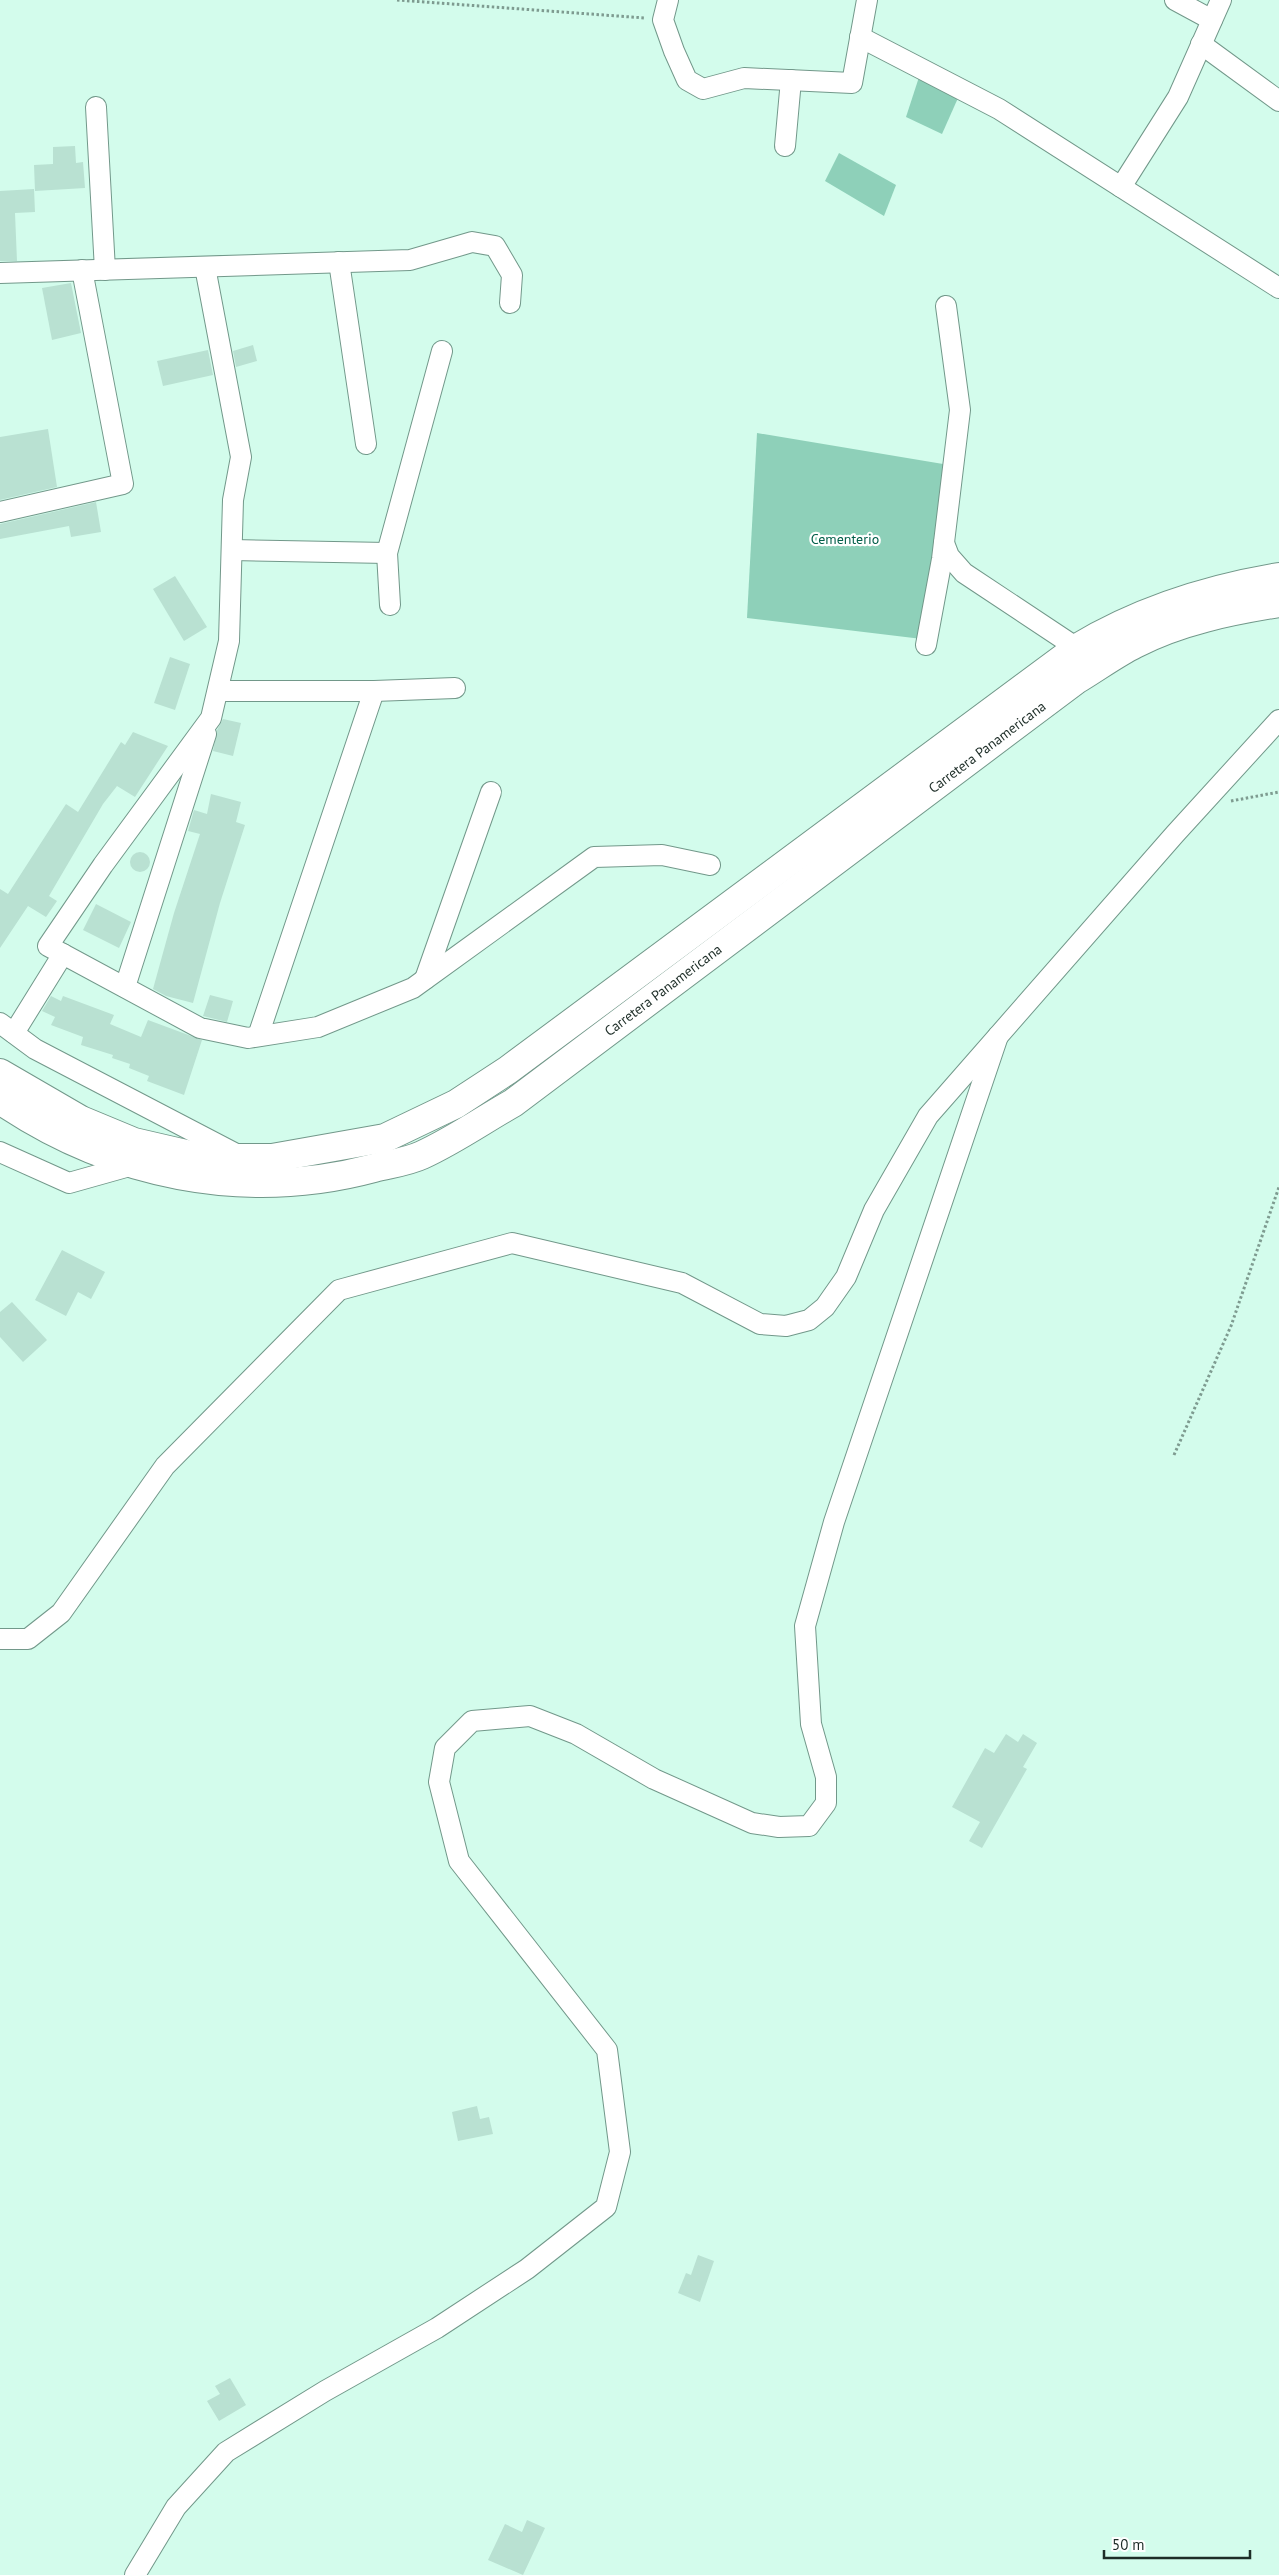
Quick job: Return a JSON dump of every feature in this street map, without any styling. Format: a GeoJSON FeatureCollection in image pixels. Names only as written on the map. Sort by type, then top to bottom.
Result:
{"type":"FeatureCollection","features":[{"type":"Feature","properties":{"kind":"highway","name":"Carretera Panamericana"},"geometry":{"type":"LineString","coordinates":[[0,1073],[80,1120],[134,1142],[203,1158],[272,1158],[385,1138],[456,1104],[508,1070],[1077,648],[1106,631],[1155,609],[1201,593],[1279,577]]}},
{"type":"Feature","properties":{"kind":"highway","name":"Carretera Panamericana"},"geometry":{"type":"LineString","coordinates":[[0,1100],[30,1120],[76,1144],[133,1165],[230,1182],[290,1184],[354,1174],[420,1156],[514,1103],[1076,680],[1135,644],[1164,631],[1230,612],[1279,603]]}},
{"type":"Feature","properties":{"kind":"street"},"geometry":{"type":"LineString","coordinates":[[668,0],[663,20],[687,80],[703,89],[744,78],[852,83],[867,0]]}},
{"type":"Feature","properties":{"kind":"street"},"geometry":{"type":"LineString","coordinates":[[1175,0],[1212,20]]}},
{"type":"Feature","properties":{"kind":"street"},"geometry":{"type":"LineString","coordinates":[[1121,187],[1178,97],[1221,0]]}},
{"type":"Feature","properties":{"kind":"street"},"geometry":{"type":"LineString","coordinates":[[860,37],[999,109],[1279,288]]}},
{"type":"Feature","properties":{"kind":"street"},"geometry":{"type":"LineString","coordinates":[[1201,44],[1279,101]]}},
{"type":"Feature","properties":{"kind":"street"},"geometry":{"type":"LineString","coordinates":[[785,146],[792,80]]}},
{"type":"Feature","properties":{"kind":"street"},"geometry":{"type":"LineString","coordinates":[[96,107],[105,270]]}},
{"type":"Feature","properties":{"kind":"street"},"geometry":{"type":"LineString","coordinates":[[0,273],[410,260],[472,242],[495,246],[512,275],[510,303]]}},
{"type":"Feature","properties":{"kind":"street"},"geometry":{"type":"LineString","coordinates":[[339,262],[366,444]]}},
{"type":"Feature","properties":{"kind":"street"},"geometry":{"type":"LineString","coordinates":[[125,988],[211,718],[230,641],[233,500],[241,457],[205,267]]}},
{"type":"Feature","properties":{"kind":"street"},"geometry":{"type":"LineString","coordinates":[[0,512],[123,484],[82,270]]}},
{"type":"Feature","properties":{"kind":"street"},"geometry":{"type":"LineString","coordinates":[[926,646],[944,544],[960,410],[946,306]]}},
{"type":"Feature","properties":{"kind":"street"},"geometry":{"type":"LineString","coordinates":[[390,605],[387,553],[442,350]]}},
{"type":"Feature","properties":{"kind":"street"},"geometry":{"type":"LineString","coordinates":[[944,544],[949,556],[964,573],[1077,648]]}},
{"type":"Feature","properties":{"kind":"street"},"geometry":{"type":"LineString","coordinates":[[232,550],[387,553]]}},
{"type":"Feature","properties":{"kind":"street"},"geometry":{"type":"LineString","coordinates":[[218,691],[374,691],[455,688]]}},
{"type":"Feature","properties":{"kind":"street"},"geometry":{"type":"LineString","coordinates":[[258,1036],[374,691]]}},
{"type":"Feature","properties":{"kind":"street"},"geometry":{"type":"LineString","coordinates":[[211,718],[103,865],[48,946],[200,1028],[248,1038],[318,1027],[413,988],[594,857],[662,855],[710,865]]}},
{"type":"Feature","properties":{"kind":"street"},"geometry":{"type":"LineString","coordinates":[[0,1640],[28,1639],[61,1613],[165,1466],[339,1290],[512,1243],[682,1283],[760,1324],[786,1326],[808,1320],[826,1307],[846,1277],[874,1210],[928,1116],[1199,807],[1279,720]]}},
{"type":"Feature","properties":{"kind":"street"},"geometry":{"type":"LineString","coordinates":[[425,979],[492,792]]}},
{"type":"Feature","properties":{"kind":"street"},"geometry":{"type":"LineString","coordinates":[[63,954],[7,1028],[43,1054],[244,1158]]}},
{"type":"Feature","properties":{"kind":"street"},"geometry":{"type":"LineString","coordinates":[[135,2575],[176,2507],[226,2452],[445,2322],[527,2269],[606,2207],[620,2152],[607,2050],[459,1862],[440,1782],[445,1748],[472,1721],[530,1716],[576,1734],[654,1779],[752,1823],[779,1827],[809,1826],[826,1804],[826,1777],[811,1724],[804,1626],[834,1522],[998,1036]]}},
{"type":"Feature","properties":{"kind":"street"},"geometry":{"type":"LineString","coordinates":[[0,1152],[68,1183],[133,1165]]}},
{"type":"Feature","properties":{"kind":"path"},"geometry":{"type":"LineString","coordinates":[[396,0],[663,20]]}},
{"type":"Feature","properties":{"kind":"path"},"geometry":{"type":"LineString","coordinates":[[1199,807],[1279,792]]}},
{"type":"Feature","properties":{"kind":"path"},"geometry":{"type":"LineString","coordinates":[[1174,1455],[1231,1326],[1279,1187]]}},
{"type":"Feature","properties":{"kind":"green space"},"geometry":{"type":"Polygon","coordinates":[[[920,74],[958,98],[942,134],[906,117],[920,74]]]}},
{"type":"Feature","properties":{"kind":"green space"},"geometry":{"type":"Polygon","coordinates":[[[839,153],[896,185],[884,216],[825,181],[839,153]]]}},
{"type":"Feature","properties":{"kind":"green space","name":"Cementerio"},"geometry":{"type":"Polygon","coordinates":[[[757,433],[949,465],[922,639],[747,618],[757,433]]]}},
{"type":"Feature","properties":{"kind":"building"},"geometry":{"type":"Polygon","coordinates":[[[75,146],[76,163],[83,162],[85,188],[35,191],[34,165],[53,164],[53,147],[75,146]]]}},
{"type":"Feature","properties":{"kind":"building"},"geometry":{"type":"Polygon","coordinates":[[[34,189],[35,212],[15,213],[17,261],[0,261],[0,191],[34,189]]]}},
{"type":"Feature","properties":{"kind":"building"},"geometry":{"type":"Polygon","coordinates":[[[71,283],[81,333],[52,340],[42,288],[71,283]]]}},
{"type":"Feature","properties":{"kind":"building"},"geometry":{"type":"Polygon","coordinates":[[[253,345],[257,361],[236,367],[233,351],[253,345]]]}},
{"type":"Feature","properties":{"kind":"building"},"geometry":{"type":"Polygon","coordinates":[[[208,350],[213,375],[163,386],[157,361],[208,350]]]}},
{"type":"Feature","properties":{"kind":"building"},"geometry":{"type":"Polygon","coordinates":[[[48,429],[57,487],[0,500],[0,437],[48,429]]]}},
{"type":"Feature","properties":{"kind":"building"},"geometry":{"type":"Polygon","coordinates":[[[96,502],[101,532],[71,537],[69,526],[0,539],[0,524],[96,502]]]}},
{"type":"Feature","properties":{"kind":"building"},"geometry":{"type":"Polygon","coordinates":[[[175,576],[207,627],[184,641],[153,589],[175,576]]]}},
{"type":"Feature","properties":{"kind":"building"},"geometry":{"type":"Polygon","coordinates":[[[170,657],[190,664],[175,710],[154,703],[170,657]]]}},
{"type":"Feature","properties":{"kind":"building"},"geometry":{"type":"Polygon","coordinates":[[[223,719],[241,723],[233,756],[213,751],[217,730],[223,719]]]}},
{"type":"Feature","properties":{"kind":"building"},"geometry":{"type":"Polygon","coordinates":[[[133,732],[168,746],[135,797],[117,786],[103,804],[49,896],[57,901],[46,917],[28,906],[0,948],[0,889],[8,894],[66,804],[78,812],[121,742],[125,745],[133,732]]]}},
{"type":"Feature","properties":{"kind":"building"},"geometry":{"type":"Polygon","coordinates":[[[211,794],[241,802],[236,822],[245,825],[220,903],[193,1003],[166,996],[153,989],[174,913],[200,834],[188,831],[194,810],[207,814],[211,794]]]}},
{"type":"Feature","properties":{"kind":"building"},"geometry":{"type":"Polygon","coordinates":[[[140,852],[147,855],[150,862],[147,869],[140,872],[133,869],[130,862],[133,855],[140,852]]]}},
{"type":"Feature","properties":{"kind":"building"},"geometry":{"type":"Polygon","coordinates":[[[96,904],[131,922],[119,948],[83,930],[96,904]]]}},
{"type":"Feature","properties":{"kind":"building"},"geometry":{"type":"Polygon","coordinates":[[[210,995],[233,1001],[227,1022],[203,1016],[210,995]]]}},
{"type":"Feature","properties":{"kind":"building"},"geometry":{"type":"Polygon","coordinates":[[[51,996],[61,1001],[63,996],[114,1015],[110,1024],[141,1037],[148,1020],[202,1040],[184,1095],[147,1081],[149,1076],[129,1068],[130,1064],[112,1058],[113,1055],[81,1045],[83,1037],[51,1025],[55,1017],[42,1011],[51,996]]]}},
{"type":"Feature","properties":{"kind":"building"},"geometry":{"type":"Polygon","coordinates":[[[62,1250],[105,1272],[91,1299],[78,1292],[66,1316],[35,1300],[62,1250]]]}},
{"type":"Feature","properties":{"kind":"building"},"geometry":{"type":"Polygon","coordinates":[[[12,1302],[47,1340],[23,1362],[0,1337],[0,1312],[12,1302]]]}},
{"type":"Feature","properties":{"kind":"building"},"geometry":{"type":"Polygon","coordinates":[[[1006,1734],[1018,1742],[1023,1734],[1037,1743],[1023,1767],[1027,1769],[982,1848],[969,1841],[980,1822],[952,1807],[985,1748],[994,1753],[1006,1734]]]}},
{"type":"Feature","properties":{"kind":"building"},"geometry":{"type":"Polygon","coordinates":[[[477,2106],[480,2119],[489,2117],[493,2134],[458,2141],[452,2112],[477,2106]]]}},
{"type":"Feature","properties":{"kind":"building"},"geometry":{"type":"Polygon","coordinates":[[[698,2255],[714,2261],[700,2302],[678,2293],[686,2273],[691,2275],[698,2255]]]}},
{"type":"Feature","properties":{"kind":"building"},"geometry":{"type":"Polygon","coordinates":[[[230,2378],[246,2405],[219,2421],[207,2401],[220,2394],[215,2386],[230,2378]]]}},
{"type":"Feature","properties":{"kind":"building"},"geometry":{"type":"Polygon","coordinates":[[[527,2520],[545,2528],[523,2575],[488,2560],[505,2524],[522,2532],[527,2520]]]}}]}
